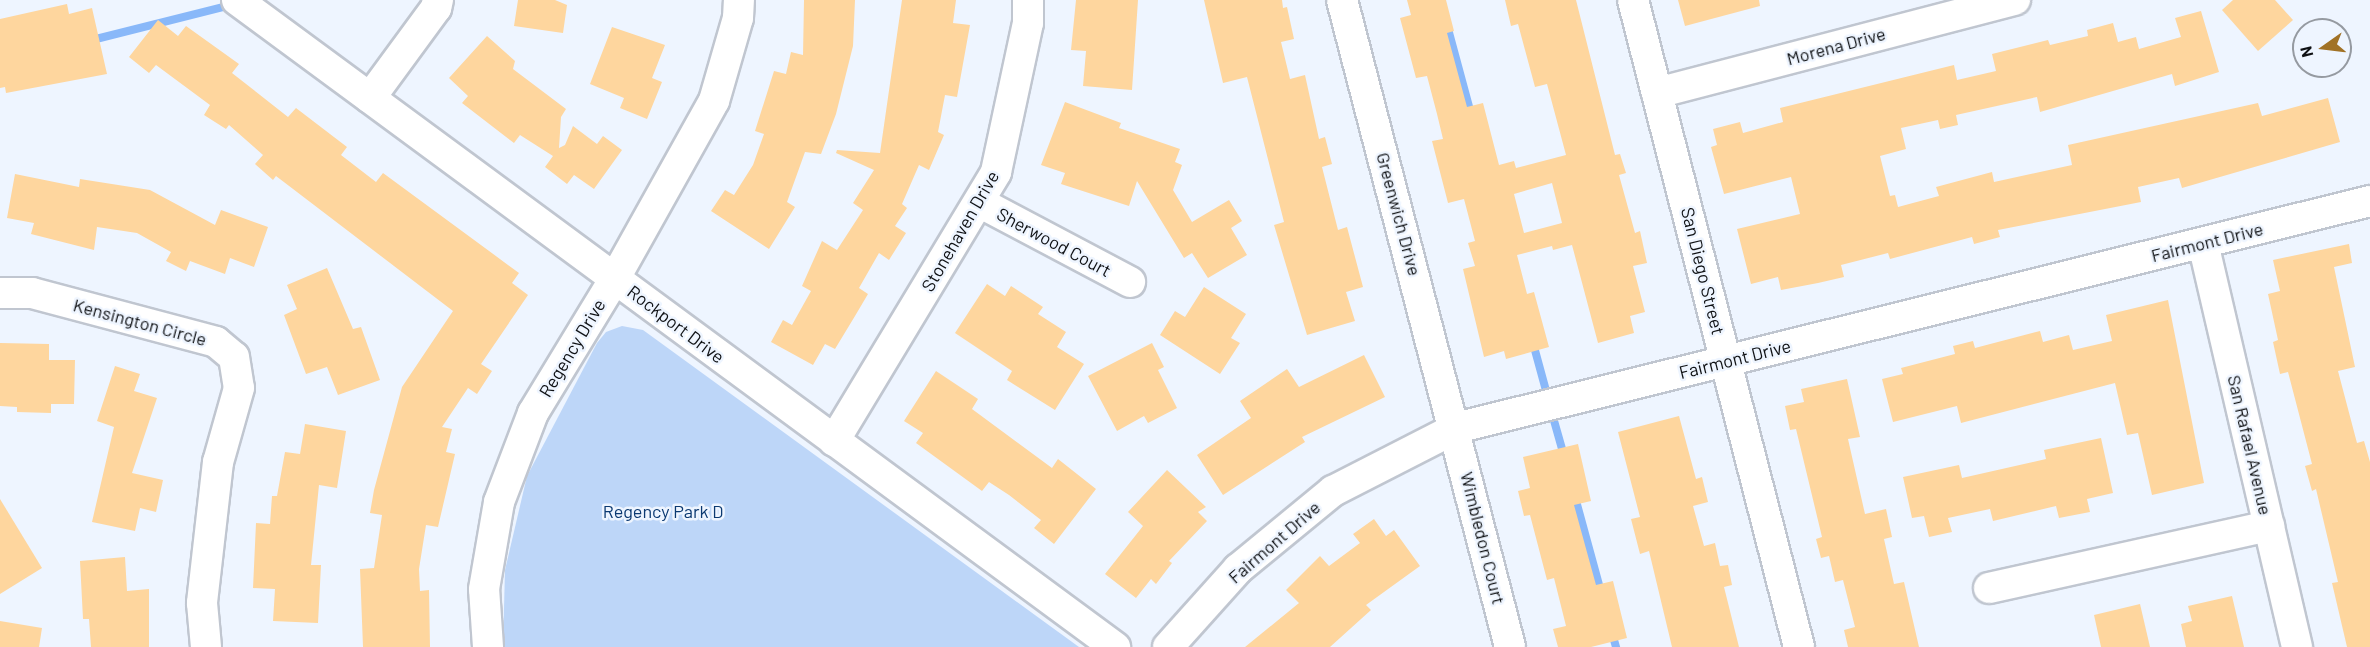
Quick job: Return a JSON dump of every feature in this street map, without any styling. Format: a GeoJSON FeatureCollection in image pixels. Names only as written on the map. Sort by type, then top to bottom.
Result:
{"type":"FeatureCollection","features":[{"type":"Feature","properties":{"kind":"street","name":"Rockport Drive"},"geometry":{"type":"LineString","coordinates":[[237,0],[1115,647]]}},
{"type":"Feature","properties":{"kind":"street"},"geometry":{"type":"LineString","coordinates":[[370,98],[436,8],[438,0]]}},
{"type":"Feature","properties":{"kind":"street","name":"Regency Drive"},"geometry":{"type":"LineString","coordinates":[[488,647],[484,589],[499,502],[533,412],[615,278],[714,101],[738,18],[739,0]]}},
{"type":"Feature","properties":{"kind":"street","name":"Stonehaven Drive"},"geometry":{"type":"LineString","coordinates":[[834,441],[996,172],[1028,23],[1028,0]]}},
{"type":"Feature","properties":{"kind":"street","name":"Greenwich Drive"},"geometry":{"type":"LineString","coordinates":[[1342,0],[1456,428]]}},
{"type":"Feature","properties":{"kind":"street","name":"San Diego Street"},"geometry":{"type":"LineString","coordinates":[[1633,0],[1799,647]]}},
{"type":"Feature","properties":{"kind":"street","name":"Morena Drive"},"geometry":{"type":"LineString","coordinates":[[1657,93],[2014,0]]}},
{"type":"Feature","properties":{"kind":"street","name":"Fairmont Drive"},"geometry":{"type":"LineString","coordinates":[[1168,647],[1238,569],[1333,491],[1456,428],[2370,201]]}},
{"type":"Feature","properties":{"kind":"street","name":"Sherwood Court"},"geometry":{"type":"LineString","coordinates":[[979,202],[1130,282]]}},
{"type":"Feature","properties":{"kind":"street","name":"San Rafael Avenue"},"geometry":{"type":"LineString","coordinates":[[2203,243],[2297,647]]}},
{"type":"Feature","properties":{"kind":"street","name":"Kensington Circle"},"geometry":{"type":"LineString","coordinates":[[0,292],[32,293],[216,342],[234,357],[240,388],[218,462],[202,603],[206,647]]}},
{"type":"Feature","properties":{"kind":"street","name":"Wimbledon Court"},"geometry":{"type":"LineString","coordinates":[[1456,428],[1510,647]]}},
{"type":"Feature","properties":{"kind":"street"},"geometry":{"type":"LineString","coordinates":[[1989,588],[2269,526]]}},
{"type":"Feature","properties":{"kind":"green space","name":"Regency Park D"},"geometry":{"type":"Polygon","coordinates":[[[622,326],[643,330],[1079,647],[503,647],[505,570],[527,476],[597,343],[606,332],[622,326]]]}},
{"type":"Feature","properties":{"kind":"building"},"geometry":{"type":"Polygon","coordinates":[[[518,0],[555,0],[567,5],[563,33],[514,26],[518,0]]]}},
{"type":"Feature","properties":{"kind":"building"},"geometry":{"type":"Polygon","coordinates":[[[804,0],[855,0],[853,46],[836,114],[821,154],[805,152],[787,202],[795,207],[769,249],[711,211],[725,190],[734,195],[753,165],[764,134],[755,131],[774,71],[786,74],[791,52],[803,55],[804,0]]]}},
{"type":"Feature","properties":{"kind":"building"},"geometry":{"type":"Polygon","coordinates":[[[902,0],[956,0],[953,23],[970,25],[957,97],[945,95],[938,132],[944,135],[929,170],[919,165],[902,204],[907,208],[895,226],[906,233],[889,260],[879,253],[859,288],[868,294],[835,349],[825,344],[813,365],[771,342],[783,320],[792,325],[811,291],[802,286],[822,241],[837,250],[863,210],[853,203],[874,170],[836,153],[837,150],[880,153],[902,0]]]}},
{"type":"Feature","properties":{"kind":"building"},"geometry":{"type":"Polygon","coordinates":[[[1076,0],[1138,0],[1132,90],[1083,86],[1086,51],[1071,50],[1076,0]]]}},
{"type":"Feature","properties":{"kind":"building"},"geometry":{"type":"Polygon","coordinates":[[[1204,0],[1282,0],[1283,8],[1287,7],[1294,39],[1281,42],[1290,79],[1305,75],[1319,139],[1325,137],[1332,164],[1322,167],[1338,230],[1347,227],[1363,287],[1346,292],[1355,321],[1307,335],[1274,225],[1284,222],[1247,77],[1223,83],[1204,0]]]}},
{"type":"Feature","properties":{"kind":"building"},"geometry":{"type":"Polygon","coordinates":[[[1407,0],[1446,0],[1454,31],[1447,33],[1467,107],[1483,103],[1499,165],[1514,161],[1516,168],[1566,155],[1547,84],[1535,87],[1518,24],[1511,26],[1505,0],[1576,0],[1615,155],[1620,154],[1626,173],[1619,175],[1635,233],[1640,231],[1647,263],[1633,266],[1645,312],[1630,316],[1634,333],[1598,343],[1572,245],[1553,250],[1552,246],[1517,255],[1527,294],[1534,292],[1549,347],[1506,359],[1504,351],[1484,357],[1463,269],[1475,266],[1468,243],[1475,241],[1464,199],[1448,203],[1432,141],[1443,139],[1437,114],[1427,76],[1416,78],[1400,18],[1411,15],[1407,0]],[[1552,183],[1514,194],[1524,233],[1562,223],[1552,183]]]}},
{"type":"Feature","properties":{"kind":"building"},"geometry":{"type":"Polygon","coordinates":[[[1678,0],[1759,0],[1760,6],[1685,26],[1678,0]]]}},
{"type":"Feature","properties":{"kind":"building"},"geometry":{"type":"Polygon","coordinates":[[[2233,0],[2275,0],[2292,21],[2258,51],[2222,10],[2233,0]]]}},
{"type":"Feature","properties":{"kind":"building"},"geometry":{"type":"Polygon","coordinates":[[[67,4],[69,14],[92,8],[107,74],[6,93],[5,87],[0,88],[0,19],[67,4]]]}},
{"type":"Feature","properties":{"kind":"building"},"geometry":{"type":"Polygon","coordinates":[[[2201,11],[2219,72],[2175,86],[2172,74],[2040,112],[2037,97],[1956,115],[1958,125],[1940,129],[1938,120],[1901,128],[1906,149],[1880,156],[1890,196],[1895,195],[1898,207],[1939,196],[1936,187],[1992,172],[1994,182],[2072,165],[2068,145],[2258,103],[2262,116],[2328,98],[2340,142],[2182,188],[2179,178],[2138,187],[2141,202],[1998,230],[2000,237],[1974,244],[1972,237],[1890,259],[1888,253],[1841,265],[1844,277],[1781,290],[1778,277],[1751,284],[1737,229],[1800,214],[1791,177],[1724,194],[1711,147],[1717,145],[1713,129],[1740,122],[1743,133],[1783,122],[1780,108],[1954,65],[1957,80],[1996,71],[1992,54],[2048,40],[2050,45],[2088,36],[2087,30],[2113,23],[2118,42],[2136,37],[2139,49],[2181,37],[2175,18],[2201,11]]]}},
{"type":"Feature","properties":{"kind":"building"},"geometry":{"type":"Polygon","coordinates":[[[158,20],[178,36],[186,26],[239,64],[232,73],[288,117],[296,108],[347,147],[341,155],[376,182],[383,173],[519,273],[512,283],[528,295],[481,364],[492,371],[477,394],[468,388],[442,427],[452,429],[446,452],[455,454],[438,527],[426,525],[419,569],[420,591],[429,590],[430,647],[363,647],[360,569],[374,568],[382,515],[370,513],[402,387],[453,311],[276,176],[273,180],[255,164],[263,155],[229,125],[226,129],[204,115],[210,105],[156,65],[149,73],[129,57],[158,20]]]}},
{"type":"Feature","properties":{"kind":"building"},"geometry":{"type":"Polygon","coordinates":[[[612,27],[665,45],[652,78],[662,82],[647,119],[620,108],[624,98],[590,84],[612,27]]]}},
{"type":"Feature","properties":{"kind":"building"},"geometry":{"type":"Polygon","coordinates":[[[487,36],[515,61],[513,69],[566,109],[561,117],[559,148],[565,145],[573,126],[597,144],[603,136],[622,150],[594,189],[574,175],[567,184],[545,167],[553,156],[520,135],[514,143],[462,103],[468,96],[449,78],[487,36]]]}},
{"type":"Feature","properties":{"kind":"building"},"geometry":{"type":"Polygon","coordinates":[[[1065,102],[1121,123],[1119,128],[1180,149],[1175,162],[1182,165],[1173,190],[1192,222],[1229,200],[1242,221],[1231,228],[1247,255],[1208,278],[1192,253],[1184,258],[1137,181],[1129,206],[1061,184],[1065,173],[1041,165],[1065,102]]]}},
{"type":"Feature","properties":{"kind":"building"},"geometry":{"type":"Polygon","coordinates":[[[15,174],[79,187],[80,179],[150,190],[215,225],[221,210],[268,227],[254,267],[230,258],[225,274],[190,261],[186,271],[166,261],[171,252],[137,233],[97,227],[94,250],[31,234],[34,223],[7,218],[15,174]]]}},
{"type":"Feature","properties":{"kind":"building"},"geometry":{"type":"Polygon","coordinates":[[[2349,244],[2352,263],[2334,267],[2355,367],[2338,371],[2357,443],[2364,441],[2370,462],[2370,647],[2347,647],[2332,583],[2338,582],[2316,489],[2312,491],[2305,466],[2312,464],[2288,372],[2280,374],[2273,342],[2278,340],[2268,294],[2280,291],[2273,260],[2349,244]]]}},
{"type":"Feature","properties":{"kind":"building"},"geometry":{"type":"Polygon","coordinates":[[[327,268],[353,329],[361,327],[380,380],[338,395],[327,367],[306,374],[284,315],[297,309],[287,285],[327,268]]]}},
{"type":"Feature","properties":{"kind":"building"},"geometry":{"type":"Polygon","coordinates":[[[987,284],[1005,296],[1011,286],[1043,307],[1038,314],[1066,332],[1057,347],[1084,364],[1055,410],[1007,380],[1012,371],[955,333],[987,284]]]}},
{"type":"Feature","properties":{"kind":"building"},"geometry":{"type":"Polygon","coordinates":[[[1204,287],[1246,314],[1231,338],[1240,343],[1220,374],[1160,335],[1175,311],[1185,317],[1204,287]]]}},
{"type":"Feature","properties":{"kind":"building"},"geometry":{"type":"Polygon","coordinates":[[[2168,300],[2204,483],[2152,495],[2138,433],[2127,435],[2115,383],[1961,423],[1957,406],[1893,422],[1882,379],[1903,374],[1901,368],[1955,354],[1953,346],[1973,341],[1975,348],[2040,331],[2043,342],[2069,335],[2073,350],[2112,341],[2106,315],[2168,300]]]}},
{"type":"Feature","properties":{"kind":"building"},"geometry":{"type":"Polygon","coordinates":[[[0,343],[49,344],[49,360],[75,360],[74,404],[51,404],[51,413],[17,412],[17,407],[0,406],[0,343]]]}},
{"type":"Feature","properties":{"kind":"building"},"geometry":{"type":"Polygon","coordinates":[[[1152,343],[1164,367],[1158,370],[1177,408],[1148,423],[1144,416],[1117,431],[1088,376],[1152,343]]]}},
{"type":"Feature","properties":{"kind":"building"},"geometry":{"type":"Polygon","coordinates":[[[1364,355],[1385,397],[1302,437],[1305,442],[1223,495],[1197,455],[1251,418],[1240,401],[1287,369],[1299,387],[1364,355]]]}},
{"type":"Feature","properties":{"kind":"building"},"geometry":{"type":"Polygon","coordinates":[[[115,366],[140,374],[134,391],[157,398],[132,473],[163,480],[156,512],[140,508],[135,531],[92,522],[114,427],[97,421],[115,366]]]}},
{"type":"Feature","properties":{"kind":"building"},"geometry":{"type":"Polygon","coordinates":[[[936,371],[978,399],[972,409],[1052,468],[1058,459],[1096,489],[1054,544],[1034,528],[1041,520],[1009,495],[989,482],[982,491],[916,443],[923,433],[904,421],[936,371]]]}},
{"type":"Feature","properties":{"kind":"building"},"geometry":{"type":"Polygon","coordinates":[[[1847,379],[1860,437],[1848,439],[1865,514],[1886,509],[1892,537],[1884,539],[1894,584],[1904,582],[1919,647],[1848,647],[1844,630],[1855,627],[1843,580],[1835,582],[1829,556],[1821,558],[1816,539],[1822,537],[1796,429],[1790,430],[1785,406],[1804,402],[1801,389],[1847,379]]]}},
{"type":"Feature","properties":{"kind":"building"},"geometry":{"type":"Polygon","coordinates":[[[1679,416],[1696,479],[1702,477],[1708,502],[1693,506],[1704,546],[1715,543],[1720,566],[1728,565],[1732,585],[1724,587],[1739,647],[1672,647],[1649,551],[1640,554],[1631,519],[1640,517],[1618,432],[1679,416]]]}},
{"type":"Feature","properties":{"kind":"building"},"geometry":{"type":"Polygon","coordinates":[[[305,424],[346,431],[337,488],[319,485],[311,565],[321,565],[318,623],[273,621],[275,589],[253,588],[256,523],[270,524],[272,496],[277,496],[285,452],[300,454],[305,424]]]}},
{"type":"Feature","properties":{"kind":"building"},"geometry":{"type":"Polygon","coordinates":[[[2101,438],[2113,493],[2087,499],[2090,512],[2059,518],[2056,506],[1993,521],[1990,509],[1948,518],[1952,532],[1929,537],[1924,516],[1912,518],[1903,477],[1959,465],[1962,478],[2046,459],[2044,450],[2101,438]]]}},
{"type":"Feature","properties":{"kind":"building"},"geometry":{"type":"Polygon","coordinates":[[[1578,444],[1591,501],[1574,505],[1596,585],[1613,581],[1627,638],[1591,647],[1558,647],[1553,629],[1566,626],[1554,578],[1547,580],[1530,515],[1524,516],[1518,491],[1530,488],[1523,457],[1578,444]]]}},
{"type":"Feature","properties":{"kind":"building"},"geometry":{"type":"Polygon","coordinates":[[[1167,470],[1206,507],[1198,512],[1207,521],[1169,561],[1172,563],[1156,584],[1151,579],[1136,598],[1105,574],[1143,526],[1128,512],[1167,470]]]}},
{"type":"Feature","properties":{"kind":"building"},"geometry":{"type":"Polygon","coordinates":[[[0,499],[42,568],[0,594],[0,499]]]}},
{"type":"Feature","properties":{"kind":"building"},"geometry":{"type":"Polygon","coordinates":[[[1374,519],[1386,536],[1394,530],[1420,566],[1366,605],[1371,610],[1330,647],[1245,647],[1299,603],[1286,590],[1320,556],[1329,566],[1360,543],[1353,534],[1374,519]]]}},
{"type":"Feature","properties":{"kind":"building"},"geometry":{"type":"Polygon","coordinates":[[[125,557],[127,591],[149,589],[149,647],[91,647],[89,619],[83,619],[80,561],[125,557]]]}},
{"type":"Feature","properties":{"kind":"building"},"geometry":{"type":"Polygon","coordinates":[[[2232,596],[2244,647],[2186,647],[2181,624],[2192,621],[2188,606],[2232,596]]]}},
{"type":"Feature","properties":{"kind":"building"},"geometry":{"type":"Polygon","coordinates":[[[2140,604],[2150,647],[2101,647],[2094,615],[2140,604]]]}},
{"type":"Feature","properties":{"kind":"building"},"geometry":{"type":"Polygon","coordinates":[[[0,621],[42,628],[39,647],[0,647],[0,621]]]}},
{"type":"Feature","properties":{"kind":"waterway"},"geometry":{"type":"LineString","coordinates":[[92,40],[231,5]]}},
{"type":"Feature","properties":{"kind":"waterway"},"geometry":{"type":"LineString","coordinates":[[1447,25],[1471,114]]}},
{"type":"Feature","properties":{"kind":"waterway"},"geometry":{"type":"LineString","coordinates":[[1533,343],[1548,398]]}},
{"type":"Feature","properties":{"kind":"waterway"},"geometry":{"type":"LineString","coordinates":[[1551,410],[1564,456]]}},
{"type":"Feature","properties":{"kind":"waterway"},"geometry":{"type":"LineString","coordinates":[[1575,497],[1601,592]]}},
{"type":"Feature","properties":{"kind":"waterway"},"geometry":{"type":"LineString","coordinates":[[1612,633],[1616,647]]}}]}
